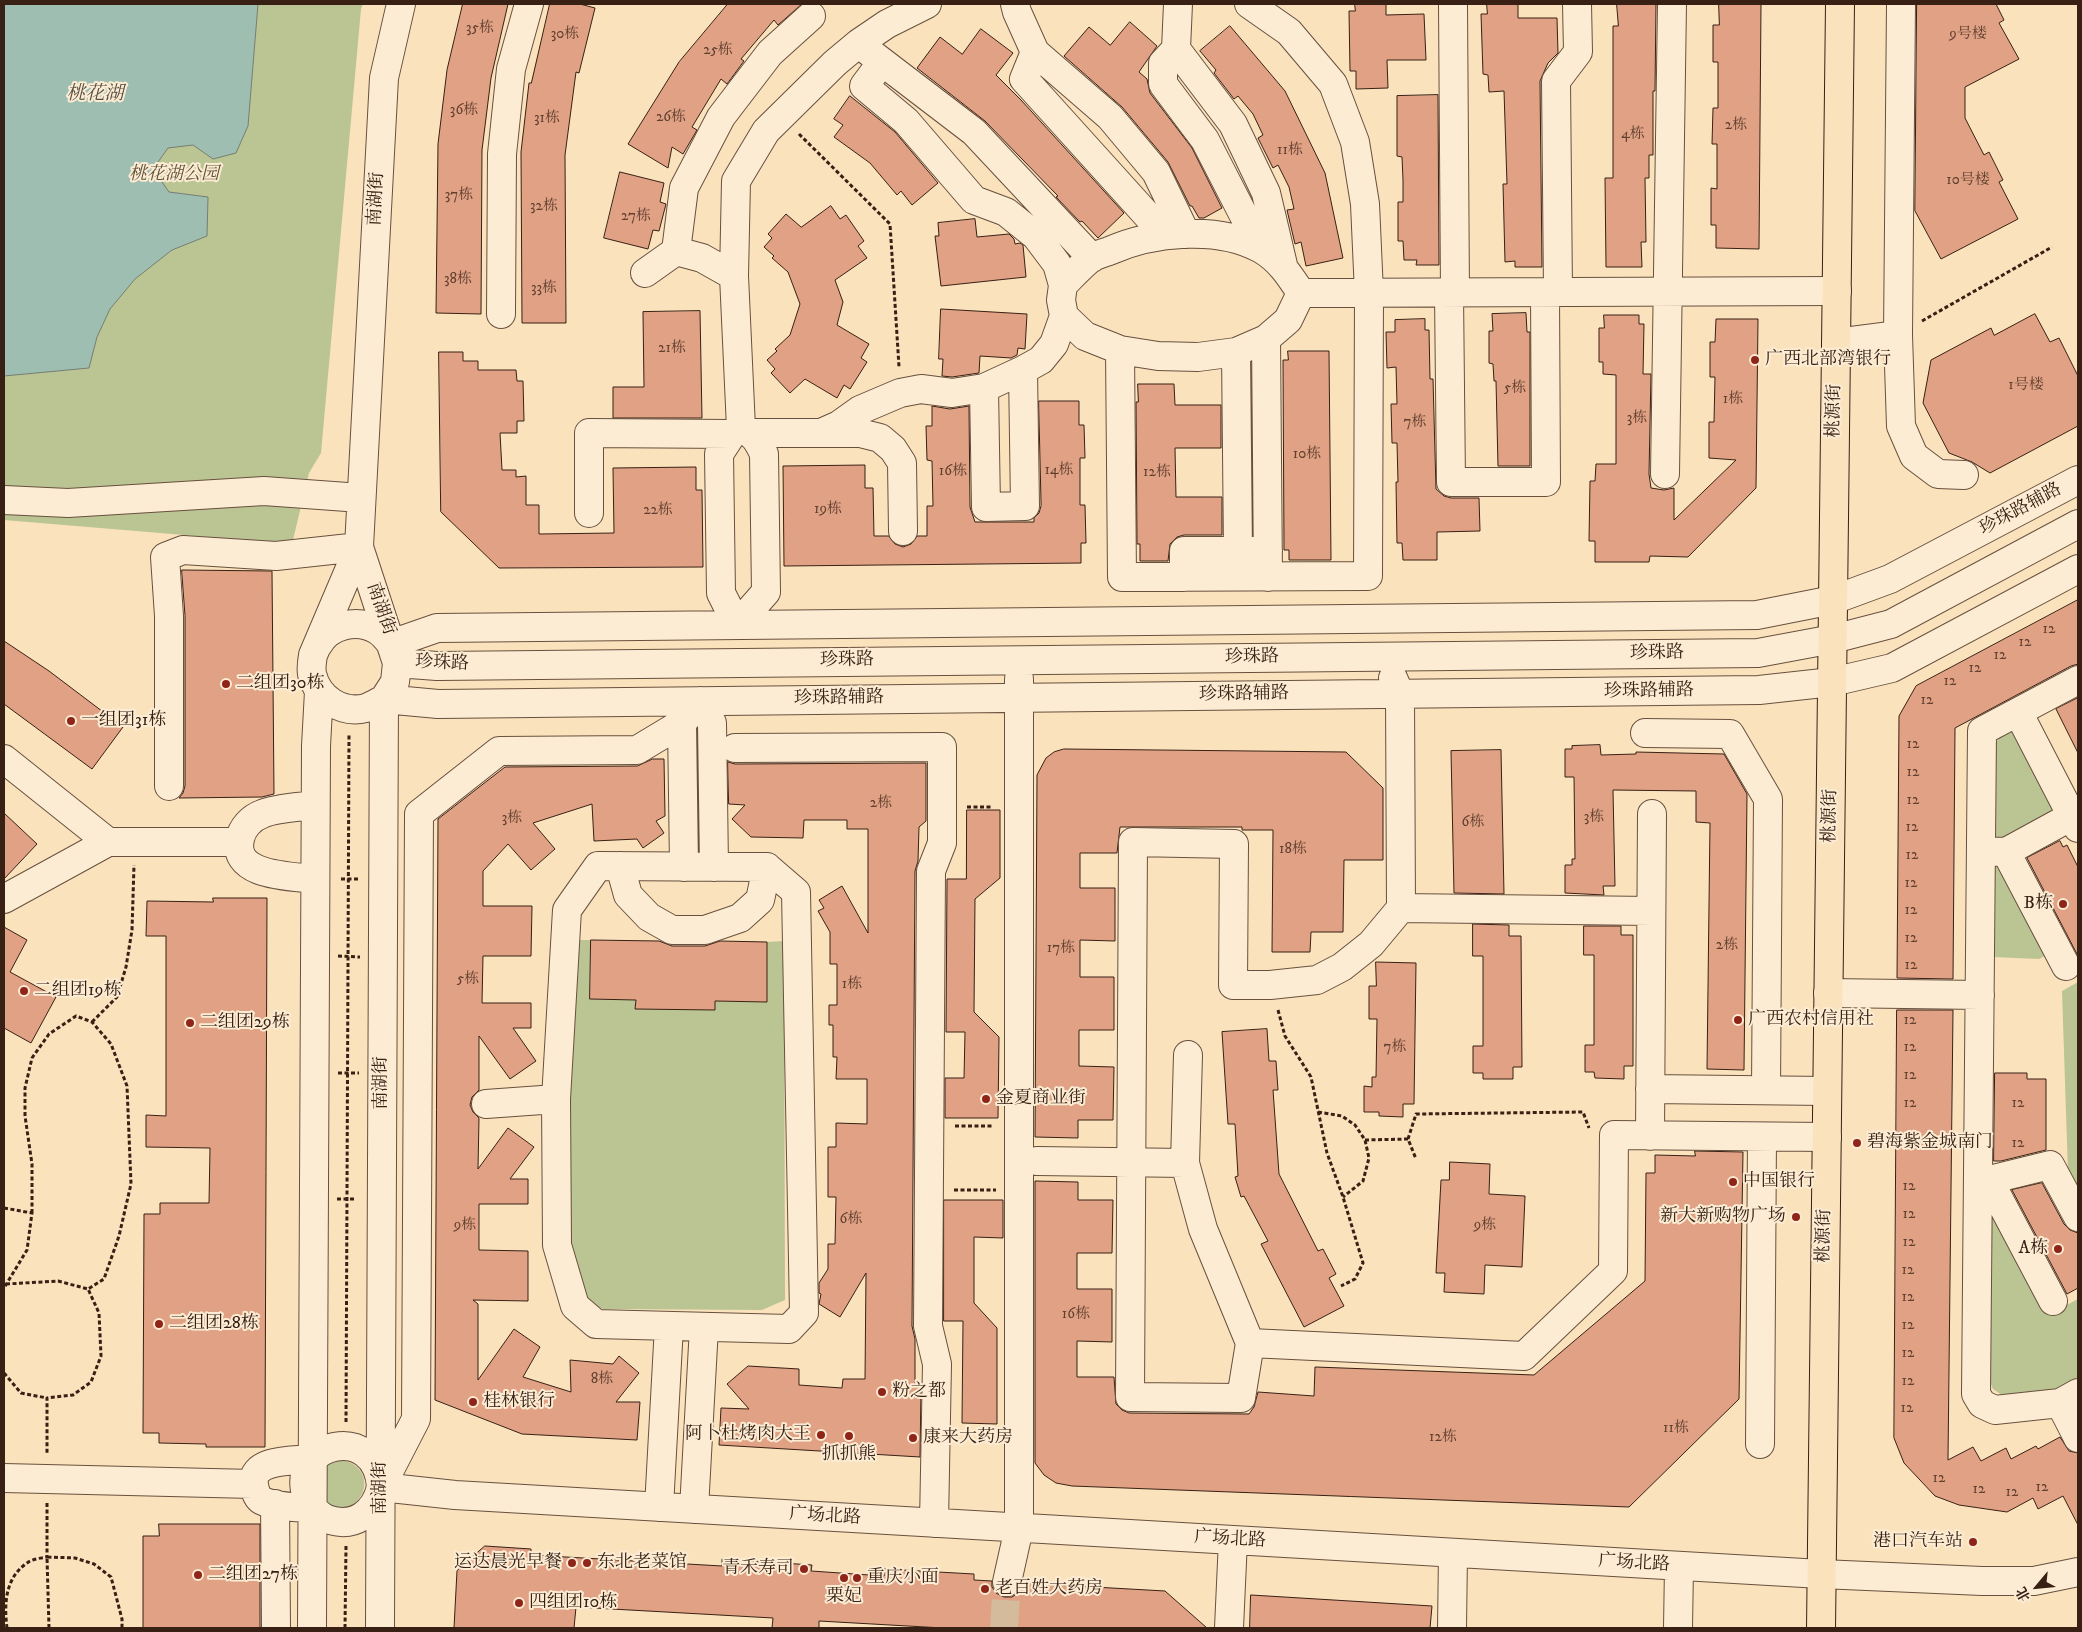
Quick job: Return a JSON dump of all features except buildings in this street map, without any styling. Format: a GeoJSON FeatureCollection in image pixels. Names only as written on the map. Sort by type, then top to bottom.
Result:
{"type":"FeatureCollection","features":[{"type":"Feature","properties":{"kind":"main road","name":"桃源街"},"geometry":{"type":"LineString","coordinates":[[1821,1628],[1840,4]]}},
{"type":"Feature","properties":{"kind":"street","name":"南湖街"},"geometry":{"type":"LineString","coordinates":[[312,1628],[316,746],[314,673],[359,547],[384,78],[401,4]]}},
{"type":"Feature","properties":{"kind":"street"},"geometry":{"type":"LineString","coordinates":[[501,314],[502,154],[511,69],[530,4]]}},
{"type":"Feature","properties":{"kind":"street"},"geometry":{"type":"LineString","coordinates":[[737,625],[721,593],[719,454],[742,432],[734,276],[736,181],[766,131],[835,63],[859,43],[887,24],[927,4]]}},
{"type":"Feature","properties":{"kind":"street"},"geometry":{"type":"LineString","coordinates":[[1015,4],[1035,52],[1110,117],[1156,172],[1175,234]]}},
{"type":"Feature","properties":{"kind":"street"},"geometry":{"type":"LineString","coordinates":[[1178,4],[1176,49],[1163,64],[1163,84],[1205,140],[1261,249]]}},
{"type":"Feature","properties":{"kind":"street"},"geometry":{"type":"LineString","coordinates":[[1184,577],[1184,552],[1238,552],[1268,564],[1368,576],[1368,293],[1365,204],[1357,151],[1333,84],[1289,32],[1249,4]]}},
{"type":"Feature","properties":{"kind":"street"},"geometry":{"type":"LineString","coordinates":[[1453,4],[1451,482],[1546,482],[1556,81],[1578,52],[1577,4]]}},
{"type":"Feature","properties":{"kind":"street"},"geometry":{"type":"LineString","coordinates":[[1665,474],[1672,4]]}},
{"type":"Feature","properties":{"kind":"street"},"geometry":{"type":"LineString","coordinates":[[1901,4],[1898,335],[1901,426],[1914,456],[1938,474],[1964,475]]}},
{"type":"Feature","properties":{"kind":"street"},"geometry":{"type":"LineString","coordinates":[[645,273],[676,251],[684,188],[721,117],[770,53],[811,16]]}},
{"type":"Feature","properties":{"kind":"street"},"geometry":{"type":"LineString","coordinates":[[859,43],[974,132],[1092,258]]}},
{"type":"Feature","properties":{"kind":"street"},"geometry":{"type":"LineString","coordinates":[[1176,49],[1233,124],[1266,194],[1283,265],[1301,293]]}},
{"type":"Feature","properties":{"kind":"street"},"geometry":{"type":"LineString","coordinates":[[1035,52],[1024,79],[1175,234]]}},
{"type":"Feature","properties":{"kind":"street"},"geometry":{"type":"LineString","coordinates":[[821,433],[839,425],[860,410],[900,393],[921,389],[952,393],[984,388],[1023,370],[1041,360],[1054,344],[1064,316],[1061,300],[1063,285],[1057,264],[1036,236],[1006,212],[974,200],[906,121],[864,86],[882,62]]}},
{"type":"Feature","properties":{"kind":"street"},"geometry":{"type":"LineString","coordinates":[[1063,285],[1092,258],[1127,243],[1175,234],[1234,238],[1261,249],[1283,265]]}},
{"type":"Feature","properties":{"kind":"street"},"geometry":{"type":"LineString","coordinates":[[676,251],[702,258],[734,276]]}},
{"type":"Feature","properties":{"kind":"street"},"geometry":{"type":"LineString","coordinates":[[1301,293],[1837,291]]}},
{"type":"Feature","properties":{"kind":"street"},"geometry":{"type":"LineString","coordinates":[[1064,316],[1085,336],[1120,350],[1158,356],[1198,357],[1236,352],[1266,339],[1288,320],[1301,293]]}},
{"type":"Feature","properties":{"kind":"street"},"geometry":{"type":"LineString","coordinates":[[1836,343],[1898,335]]}},
{"type":"Feature","properties":{"kind":"street"},"geometry":{"type":"LineString","coordinates":[[1266,339],[1268,564]]}},
{"type":"Feature","properties":{"kind":"street"},"geometry":{"type":"LineString","coordinates":[[1120,350],[1122,578],[1184,577],[1268,564]]}},
{"type":"Feature","properties":{"kind":"street"},"geometry":{"type":"LineString","coordinates":[[1236,352],[1238,552]]}},
{"type":"Feature","properties":{"kind":"street"},"geometry":{"type":"LineString","coordinates":[[984,388],[986,507],[1025,506],[1023,370]]}},
{"type":"Feature","properties":{"kind":"street"},"geometry":{"type":"LineString","coordinates":[[381,1487],[380,1476],[370,1457],[362,1450],[346,1446],[330,1447],[313,1459],[274,1463],[261,1467],[255,1475],[253,1484],[256,1494],[262,1501],[313,1508],[324,1518],[345,1522],[356,1520],[365,1515],[378,1498],[381,1487],[416,1419],[419,814],[499,751],[637,750],[682,723],[700,701],[737,625],[766,592],[764,454],[759,442],[742,432]]}},
{"type":"Feature","properties":{"kind":"street"},"geometry":{"type":"LineString","coordinates":[[589,513],[589,433],[860,433],[880,438],[893,449],[902,463],[903,531]]}},
{"type":"Feature","properties":{"kind":"street","name":"珍珠路辅路"},"geometry":{"type":"LineString","coordinates":[[394,653],[437,628],[1757,615],[1832,600],[1890,579],[2078,480]]}},
{"type":"Feature","properties":{"kind":"street"},"geometry":{"type":"LineString","coordinates":[[4,500],[68,503],[264,490],[361,498]]}},
{"type":"Feature","properties":{"kind":"street","name":"珍珠路"},"geometry":{"type":"LineString","coordinates":[[394,653],[437,666],[1758,653],[1833,639],[1891,624],[2078,524]]}},
{"type":"Feature","properties":{"kind":"street","name":"南湖街"},"geometry":{"type":"LineString","coordinates":[[359,547],[394,653],[395,682],[384,698],[380,1628]]}},
{"type":"Feature","properties":{"kind":"street"},"geometry":{"type":"LineString","coordinates":[[169,786],[169,616],[164,557],[183,550],[276,556],[359,547]]}},
{"type":"Feature","properties":{"kind":"street","name":"珍珠路辅路"},"geometry":{"type":"LineString","coordinates":[[384,698],[438,704],[1759,690],[1832,682],[1892,668],[2078,569]]}},
{"type":"Feature","properties":{"kind":"street"},"geometry":{"type":"LineString","coordinates":[[1188,1055],[1185,1163],[1203,1229],[1250,1343],[1241,1398],[1130,1396],[1133,842],[1234,844],[1233,985],[1270,985],[1317,980],[1342,966],[1371,944],[1400,908],[1400,694],[1368,619]]}},
{"type":"Feature","properties":{"kind":"street"},"geometry":{"type":"LineString","coordinates":[[384,698],[368,708],[350,710],[332,704],[314,673],[322,637],[339,626],[358,623],[377,630],[394,653]]}},
{"type":"Feature","properties":{"kind":"street"},"geometry":{"type":"LineString","coordinates":[[587,626],[681,663]]}},
{"type":"Feature","properties":{"kind":"street"},"geometry":{"type":"LineString","coordinates":[[1480,655],[1546,692]]}},
{"type":"Feature","properties":{"kind":"street"},"geometry":{"type":"LineString","coordinates":[[1007,1582],[1019,1528],[1018,660]]}},
{"type":"Feature","properties":{"kind":"street"},"geometry":{"type":"LineString","coordinates":[[2078,680],[1982,730],[1993,851],[1980,995],[1984,1180],[1976,1394],[1982,1404],[1995,1410],[2069,1398],[2078,1438]]}},
{"type":"Feature","properties":{"kind":"street"},"geometry":{"type":"LineString","coordinates":[[700,701],[712,723],[714,867]]}},
{"type":"Feature","properties":{"kind":"street"},"geometry":{"type":"LineString","coordinates":[[1993,851],[2075,822],[2018,712]]}},
{"type":"Feature","properties":{"kind":"street"},"geometry":{"type":"LineString","coordinates":[[682,723],[684,866]]}},
{"type":"Feature","properties":{"kind":"street"},"geometry":{"type":"LineString","coordinates":[[1645,733],[1730,734],[1768,799],[1766,1090]]}},
{"type":"Feature","properties":{"kind":"street"},"geometry":{"type":"LineString","coordinates":[[735,748],[942,747],[942,843],[931,871],[928,1326],[937,1364],[934,1523]]}},
{"type":"Feature","properties":{"kind":"street"},"geometry":{"type":"LineString","coordinates":[[4,759],[108,842]]}},
{"type":"Feature","properties":{"kind":"street"},"geometry":{"type":"LineString","coordinates":[[315,805],[262,813],[250,821],[242,831],[239,842],[242,856],[251,867],[263,873],[315,879]]}},
{"type":"Feature","properties":{"kind":"street"},"geometry":{"type":"LineString","coordinates":[[1650,1136],[1652,814]]}},
{"type":"Feature","properties":{"kind":"street"},"geometry":{"type":"LineString","coordinates":[[4,899],[108,842],[239,842]]}},
{"type":"Feature","properties":{"kind":"street"},"geometry":{"type":"LineString","coordinates":[[1993,851],[2066,966]]}},
{"type":"Feature","properties":{"kind":"street"},"geometry":{"type":"LineString","coordinates":[[598,866],[714,867],[767,868],[796,892],[804,1313],[789,1329],[596,1324],[575,1306],[557,1245],[556,1099],[567,910],[598,866]]}},
{"type":"Feature","properties":{"kind":"street"},"geometry":{"type":"LineString","coordinates":[[620,866],[628,895],[649,917],[672,930],[705,930],[740,918],[760,900],[767,868]]}},
{"type":"Feature","properties":{"kind":"street"},"geometry":{"type":"LineString","coordinates":[[1400,908],[1651,911]]}},
{"type":"Feature","properties":{"kind":"street"},"geometry":{"type":"LineString","coordinates":[[1828,993],[1980,995]]}},
{"type":"Feature","properties":{"kind":"street"},"geometry":{"type":"LineString","coordinates":[[1650,1089],[1827,1091]]}},
{"type":"Feature","properties":{"kind":"street"},"geometry":{"type":"LineString","coordinates":[[486,1104],[556,1099]]}},
{"type":"Feature","properties":{"kind":"street"},"geometry":{"type":"LineString","coordinates":[[1250,1343],[1524,1356],[1613,1270],[1614,1135],[1827,1137]]}},
{"type":"Feature","properties":{"kind":"street"},"geometry":{"type":"LineString","coordinates":[[1760,1444],[1762,1137]]}},
{"type":"Feature","properties":{"kind":"street"},"geometry":{"type":"LineString","coordinates":[[1037,1161],[1185,1163]]}},
{"type":"Feature","properties":{"kind":"street"},"geometry":{"type":"LineString","coordinates":[[1984,1180],[2050,1165],[2078,1217]]}},
{"type":"Feature","properties":{"kind":"street"},"geometry":{"type":"LineString","coordinates":[[1984,1180],[2053,1301]]}},
{"type":"Feature","properties":{"kind":"street"},"geometry":{"type":"LineString","coordinates":[[659,1507],[669,1326]]}},
{"type":"Feature","properties":{"kind":"street"},"geometry":{"type":"LineString","coordinates":[[694,1509],[704,1327]]}},
{"type":"Feature","properties":{"kind":"street"},"geometry":{"type":"LineString","coordinates":[[4,1478],[253,1484]]}},
{"type":"Feature","properties":{"kind":"street","name":"广场北路"},"geometry":{"type":"LineString","coordinates":[[381,1487],[454,1495],[1821,1574],[1982,1581],[2034,1581],[2078,1572]]}},
{"type":"Feature","properties":{"kind":"street"},"geometry":{"type":"LineString","coordinates":[[275,1504],[276,1628]]}},
{"type":"Feature","properties":{"kind":"street"},"geometry":{"type":"LineString","coordinates":[[1229,1628],[1233,1540]]}},
{"type":"Feature","properties":{"kind":"street"},"geometry":{"type":"LineString","coordinates":[[1452,1628],[1453,1553]]}},
{"type":"Feature","properties":{"kind":"street"},"geometry":{"type":"LineString","coordinates":[[1678,1628],[1679,1566]]}},
{"type":"Feature","properties":{"kind":"path"},"geometry":{"type":"LineString","coordinates":[[781,116],[890,224],[900,393]]}},
{"type":"Feature","properties":{"kind":"path"},"geometry":{"type":"LineString","coordinates":[[1898,335],[2052,247]]}},
{"type":"Feature","properties":{"kind":"path"},"geometry":{"type":"LineString","coordinates":[[346,1446],[350,710]]}},
{"type":"Feature","properties":{"kind":"path"},"geometry":{"type":"LineString","coordinates":[[942,807],[1019,807]]}},
{"type":"Feature","properties":{"kind":"path"},"geometry":{"type":"LineString","coordinates":[[92,1022],[117,997],[126,967],[132,930],[135,842]]}},
{"type":"Feature","properties":{"kind":"path"},"geometry":{"type":"LineString","coordinates":[[315,879],[383,879]]}},
{"type":"Feature","properties":{"kind":"path"},"geometry":{"type":"LineString","coordinates":[[315,956],[383,956]]}},
{"type":"Feature","properties":{"kind":"path"},"geometry":{"type":"LineString","coordinates":[[1270,985],[1285,1036],[1311,1077],[1327,1154],[1343,1197],[1363,1264],[1355,1279],[1341,1286]]}},
{"type":"Feature","properties":{"kind":"path"},"geometry":{"type":"LineString","coordinates":[[4,1288],[6,1284],[27,1250],[32,1213],[32,1164],[25,1116],[26,1088],[32,1058],[49,1034],[76,1016],[92,1022],[112,1044],[127,1086],[132,1184],[119,1236],[104,1279],[88,1289],[58,1281],[6,1284]]}},
{"type":"Feature","properties":{"kind":"path"},"geometry":{"type":"LineString","coordinates":[[314,1073],[382,1073]]}},
{"type":"Feature","properties":{"kind":"path"},"geometry":{"type":"LineString","coordinates":[[1318,1112],[1342,1116],[1355,1125],[1365,1140],[1369,1158],[1363,1181],[1343,1197]]}},
{"type":"Feature","properties":{"kind":"path"},"geometry":{"type":"LineString","coordinates":[[1416,1159],[1408,1139],[1416,1114],[1583,1112],[1591,1131],[1614,1135]]}},
{"type":"Feature","properties":{"kind":"path"},"geometry":{"type":"LineString","coordinates":[[929,1126],[1019,1126]]}},
{"type":"Feature","properties":{"kind":"path"},"geometry":{"type":"LineString","coordinates":[[1365,1140],[1408,1139]]}},
{"type":"Feature","properties":{"kind":"path"},"geometry":{"type":"LineString","coordinates":[[929,1190],[1019,1190]]}},
{"type":"Feature","properties":{"kind":"path"},"geometry":{"type":"LineString","coordinates":[[314,1199],[382,1199]]}},
{"type":"Feature","properties":{"kind":"path"},"geometry":{"type":"LineString","coordinates":[[4,1208],[32,1213]]}},
{"type":"Feature","properties":{"kind":"path"},"geometry":{"type":"LineString","coordinates":[[4,1373],[21,1393],[47,1398],[74,1395],[91,1382],[102,1356],[99,1313],[88,1289]]}},
{"type":"Feature","properties":{"kind":"path"},"geometry":{"type":"LineString","coordinates":[[47,1398],[46,1557],[49,1628]]}},
{"type":"Feature","properties":{"kind":"path"},"geometry":{"type":"LineString","coordinates":[[345,1522],[345,1628]]}},
{"type":"Feature","properties":{"kind":"path"},"geometry":{"type":"LineString","coordinates":[[7,1628],[4,1606],[11,1579],[28,1562],[46,1557],[75,1558],[94,1564],[111,1578],[122,1619],[122,1628]]}},
{"type":"Feature","properties":{"kind":"green space","name":"桃花湖公园"},"geometry":{"type":"Polygon","coordinates":[[[4,4],[363,4],[361,9],[321,453],[309,473],[292,544],[4,520],[4,4]]]}},
{"type":"Feature","properties":{"kind":"green space"},"geometry":{"type":"Polygon","coordinates":[[[2017,730],[2060,810],[2003,839],[1990,839],[1989,752],[2000,737],[2017,730]]]}},
{"type":"Feature","properties":{"kind":"green space"},"geometry":{"type":"Polygon","coordinates":[[[1990,860],[2002,861],[2050,953],[2039,959],[1993,957],[1990,860]]]}},
{"type":"Feature","properties":{"kind":"green space"},"geometry":{"type":"Polygon","coordinates":[[[573,940],[591,940],[590,999],[636,1000],[635,1008],[715,1001],[767,1002],[767,942],[784,941],[785,1300],[762,1310],[604,1309],[588,1305],[567,1232],[573,940]]]}},
{"type":"Feature","properties":{"kind":"green space"},"geometry":{"type":"Polygon","coordinates":[[[2078,982],[2078,1192],[2068,1173],[2062,991],[2078,982]]]}},
{"type":"Feature","properties":{"kind":"green space"},"geometry":{"type":"Polygon","coordinates":[[[1990,1209],[2052,1313],[2078,1299],[2078,1383],[2056,1394],[2008,1399],[1993,1389],[1990,1382],[1990,1209]]]}},
{"type":"Feature","properties":{"kind":"green space"},"geometry":{"type":"Polygon","coordinates":[[[340,1460],[354,1465],[361,1472],[364,1482],[363,1492],[357,1501],[349,1506],[337,1507],[324,1502],[318,1475],[331,1462],[340,1460]]]}},
{"type":"Feature","properties":{"kind":"water","name":"桃花湖"},"geometry":{"type":"Polygon","coordinates":[[[4,4],[258,4],[248,126],[236,153],[213,159],[193,145],[168,148],[153,169],[169,192],[208,197],[207,236],[172,250],[135,279],[110,309],[97,337],[89,368],[4,376],[4,4]]]}},
{"type":"Feature","properties":{"kind":"tunnel"},"geometry":{"type":"LineString","coordinates":[[1004,1628],[1007,1582]]}},
{"type":"Feature","properties":{"kind":"place","name":"广西北部湾银行"},"geometry":{"type":"Point","coordinates":[1755,360]}},
{"type":"Feature","properties":{"kind":"place","name":"二组团30栋"},"geometry":{"type":"Point","coordinates":[226,684]}},
{"type":"Feature","properties":{"kind":"place","name":"一组团31栋"},"geometry":{"type":"Point","coordinates":[71,721]}},
{"type":"Feature","properties":{"kind":"place","name":"B栋"},"geometry":{"type":"Point","coordinates":[2063,904]}},
{"type":"Feature","properties":{"kind":"place","name":"二组团19栋"},"geometry":{"type":"Point","coordinates":[24,991]}},
{"type":"Feature","properties":{"kind":"place","name":"广西农村信用社"},"geometry":{"type":"Point","coordinates":[1738,1020]}},
{"type":"Feature","properties":{"kind":"place","name":"二组团29栋"},"geometry":{"type":"Point","coordinates":[190,1023]}},
{"type":"Feature","properties":{"kind":"place","name":"金夏商业街"},"geometry":{"type":"Point","coordinates":[986,1099]}},
{"type":"Feature","properties":{"kind":"place","name":"碧海紫金城南门"},"geometry":{"type":"Point","coordinates":[1857,1143]}},
{"type":"Feature","properties":{"kind":"place","name":"中国银行"},"geometry":{"type":"Point","coordinates":[1733,1182]}},
{"type":"Feature","properties":{"kind":"place","name":"新大新购物广场"},"geometry":{"type":"Point","coordinates":[1796,1217]}},
{"type":"Feature","properties":{"kind":"place","name":"A栋"},"geometry":{"type":"Point","coordinates":[2058,1249]}},
{"type":"Feature","properties":{"kind":"place","name":"二组团28栋"},"geometry":{"type":"Point","coordinates":[159,1324]}},
{"type":"Feature","properties":{"kind":"place","name":"粉之都"},"geometry":{"type":"Point","coordinates":[882,1392]}},
{"type":"Feature","properties":{"kind":"place","name":"桂林银行"},"geometry":{"type":"Point","coordinates":[473,1402]}},
{"type":"Feature","properties":{"kind":"place","name":"阿卜杜烤肉大王"},"geometry":{"type":"Point","coordinates":[821,1435]}},
{"type":"Feature","properties":{"kind":"place","name":"抓抓熊"},"geometry":{"type":"Point","coordinates":[849,1436]}},
{"type":"Feature","properties":{"kind":"place","name":"康来大药房"},"geometry":{"type":"Point","coordinates":[913,1438]}},
{"type":"Feature","properties":{"kind":"place","name":"港口汽车站"},"geometry":{"type":"Point","coordinates":[1973,1542]}},
{"type":"Feature","properties":{"kind":"place","name":"运达晨光早餐"},"geometry":{"type":"Point","coordinates":[572,1563]}},
{"type":"Feature","properties":{"kind":"place","name":"东北老菜馆"},"geometry":{"type":"Point","coordinates":[587,1563]}},
{"type":"Feature","properties":{"kind":"place","name":"青禾寿司"},"geometry":{"type":"Point","coordinates":[804,1569]}},
{"type":"Feature","properties":{"kind":"place","name":"二组团27栋"},"geometry":{"type":"Point","coordinates":[198,1575]}},
{"type":"Feature","properties":{"kind":"place","name":"栗妃"},"geometry":{"type":"Point","coordinates":[844,1578]}},
{"type":"Feature","properties":{"kind":"place","name":"重庆小面"},"geometry":{"type":"Point","coordinates":[857,1578]}},
{"type":"Feature","properties":{"kind":"place","name":"老百姓大药房"},"geometry":{"type":"Point","coordinates":[985,1589]}},
{"type":"Feature","properties":{"kind":"place","name":"四组团10栋"},"geometry":{"type":"Point","coordinates":[519,1603]}}]}
